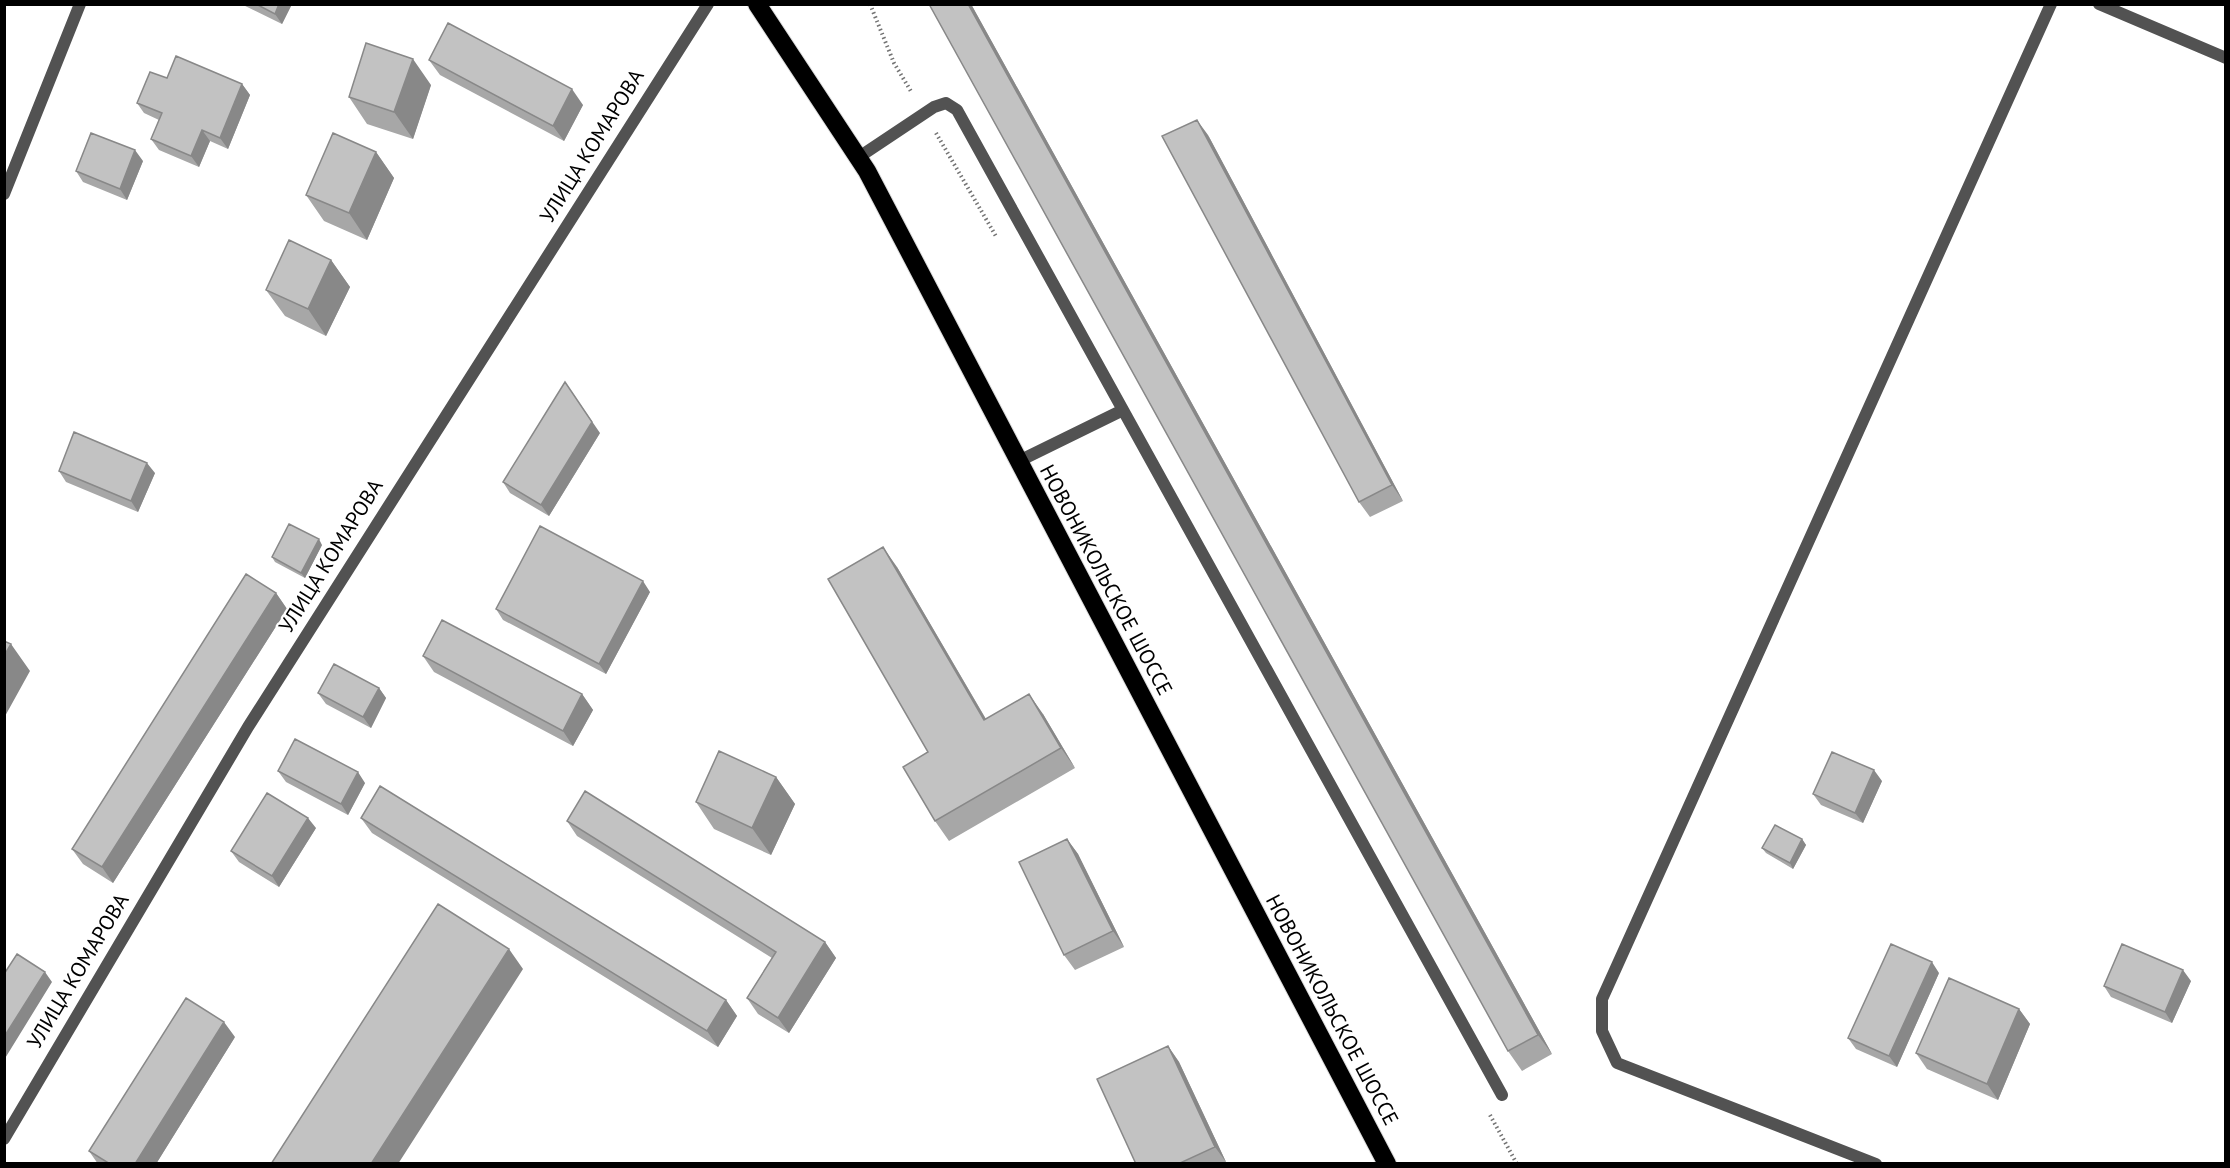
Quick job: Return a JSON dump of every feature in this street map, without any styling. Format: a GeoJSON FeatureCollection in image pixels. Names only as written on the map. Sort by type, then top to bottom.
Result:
{"type":"FeatureCollection","features":[{"type":"Feature","properties":{"kind":"highway","name":"НОВОНИКОЛЬСКОЕ ШОССЕ"},"geometry":{"type":"LineString","coordinates":[[757,4],[859,157],[1387,1164]]}},
{"type":"Feature","properties":{"kind":"street"},"geometry":{"type":"LineString","coordinates":[[4,194],[80,4]]}},
{"type":"Feature","properties":{"kind":"street","name":"УЛИЦА КОМАРОВА"},"geometry":{"type":"LineString","coordinates":[[4,1139],[248,727],[708,4]]}},
{"type":"Feature","properties":{"kind":"street"},"geometry":{"type":"LineString","coordinates":[[1876,1164],[1617,1063],[1602,1031],[1602,999],[2051,4]]}},
{"type":"Feature","properties":{"kind":"street"},"geometry":{"type":"LineString","coordinates":[[2099,4],[2226,58]]}},
{"type":"Feature","properties":{"kind":"street"},"geometry":{"type":"LineString","coordinates":[[859,157],[934,106],[946,103],[957,110],[1502,1095]]}},
{"type":"Feature","properties":{"kind":"street"},"geometry":{"type":"LineString","coordinates":[[1019,460],[1123,410]]}},
{"type":"Feature","properties":{"kind":"building"},"geometry":{"type":"Polygon","coordinates":[[[256,4],[279,4],[275,14],[256,4]]]}},
{"type":"Feature","properties":{"kind":"building"},"geometry":{"type":"Polygon","coordinates":[[[929,4],[968,4],[1538,1035],[1508,1051],[929,4]]]}},
{"type":"Feature","properties":{"kind":"building"},"geometry":{"type":"Polygon","coordinates":[[[448,23],[572,89],[553,126],[429,60],[448,23]]]}},
{"type":"Feature","properties":{"kind":"building"},"geometry":{"type":"Polygon","coordinates":[[[366,43],[413,59],[394,112],[349,97],[366,43]]]}},
{"type":"Feature","properties":{"kind":"building"},"geometry":{"type":"Polygon","coordinates":[[[176,56],[242,84],[220,138],[202,130],[191,156],[151,139],[162,113],[137,103],[150,72],[167,78],[176,56]]]}},
{"type":"Feature","properties":{"kind":"building"},"geometry":{"type":"Polygon","coordinates":[[[1197,120],[1392,485],[1359,502],[1162,136],[1197,120]]]}},
{"type":"Feature","properties":{"kind":"building"},"geometry":{"type":"Polygon","coordinates":[[[91,133],[135,150],[120,189],[76,171],[91,133]]]}},
{"type":"Feature","properties":{"kind":"building"},"geometry":{"type":"Polygon","coordinates":[[[333,133],[376,152],[349,213],[306,195],[333,133]]]}},
{"type":"Feature","properties":{"kind":"building"},"geometry":{"type":"Polygon","coordinates":[[[289,240],[331,260],[308,309],[266,290],[289,240]]]}},
{"type":"Feature","properties":{"kind":"building"},"geometry":{"type":"Polygon","coordinates":[[[565,382],[592,422],[541,505],[503,482],[565,382]]]}},
{"type":"Feature","properties":{"kind":"building"},"geometry":{"type":"Polygon","coordinates":[[[74,432],[147,463],[131,501],[59,471],[74,432]]]}},
{"type":"Feature","properties":{"kind":"building"},"geometry":{"type":"Polygon","coordinates":[[[289,524],[319,539],[301,573],[272,557],[289,524]]]}},
{"type":"Feature","properties":{"kind":"building"},"geometry":{"type":"Polygon","coordinates":[[[540,526],[643,581],[599,664],[496,609],[540,526]]]}},
{"type":"Feature","properties":{"kind":"building"},"geometry":{"type":"Polygon","coordinates":[[[883,547],[984,720],[1029,694],[1061,748],[935,821],[903,767],[928,752],[828,579],[883,547]]]}},
{"type":"Feature","properties":{"kind":"building"},"geometry":{"type":"Polygon","coordinates":[[[246,574],[276,593],[102,867],[72,849],[246,574]]]}},
{"type":"Feature","properties":{"kind":"building"},"geometry":{"type":"Polygon","coordinates":[[[442,620],[582,694],[563,731],[423,656],[442,620]]]}},
{"type":"Feature","properties":{"kind":"building"},"geometry":{"type":"Polygon","coordinates":[[[4,641],[11,644],[4,656],[4,641]]]}},
{"type":"Feature","properties":{"kind":"building"},"geometry":{"type":"Polygon","coordinates":[[[334,664],[379,688],[363,717],[318,693],[334,664]]]}},
{"type":"Feature","properties":{"kind":"building"},"geometry":{"type":"Polygon","coordinates":[[[295,739],[358,772],[341,804],[278,771],[295,739]]]}},
{"type":"Feature","properties":{"kind":"building"},"geometry":{"type":"Polygon","coordinates":[[[719,751],[776,777],[752,828],[696,802],[719,751]]]}},
{"type":"Feature","properties":{"kind":"building"},"geometry":{"type":"Polygon","coordinates":[[[1832,752],[1874,770],[1855,813],[1813,794],[1832,752]]]}},
{"type":"Feature","properties":{"kind":"building"},"geometry":{"type":"Polygon","coordinates":[[[380,786],[726,1000],[707,1031],[361,818],[380,786]]]}},
{"type":"Feature","properties":{"kind":"building"},"geometry":{"type":"Polygon","coordinates":[[[585,791],[825,942],[778,1018],[747,998],[776,952],[567,821],[585,791]]]}},
{"type":"Feature","properties":{"kind":"building"},"geometry":{"type":"Polygon","coordinates":[[[267,793],[308,818],[272,876],[231,851],[267,793]]]}},
{"type":"Feature","properties":{"kind":"building"},"geometry":{"type":"Polygon","coordinates":[[[1775,825],[1802,839],[1790,863],[1762,848],[1775,825]]]}},
{"type":"Feature","properties":{"kind":"building"},"geometry":{"type":"Polygon","coordinates":[[[1067,839],[1113,931],[1064,955],[1019,862],[1067,839]]]}},
{"type":"Feature","properties":{"kind":"building"},"geometry":{"type":"Polygon","coordinates":[[[438,904],[509,949],[371,1164],[271,1164],[438,904]]]}},
{"type":"Feature","properties":{"kind":"building"},"geometry":{"type":"Polygon","coordinates":[[[1891,944],[1932,962],[1889,1056],[1848,1038],[1891,944]]]}},
{"type":"Feature","properties":{"kind":"building"},"geometry":{"type":"Polygon","coordinates":[[[2122,944],[2183,970],[2165,1012],[2104,986],[2122,944]]]}},
{"type":"Feature","properties":{"kind":"building"},"geometry":{"type":"Polygon","coordinates":[[[17,954],[45,972],[4,1037],[4,974],[17,954]]]}},
{"type":"Feature","properties":{"kind":"building"},"geometry":{"type":"Polygon","coordinates":[[[1949,978],[2019,1009],[1987,1084],[1916,1053],[1949,978]]]}},
{"type":"Feature","properties":{"kind":"building"},"geometry":{"type":"Polygon","coordinates":[[[186,998],[224,1022],[135,1164],[110,1164],[89,1151],[186,998]]]}},
{"type":"Feature","properties":{"kind":"building"},"geometry":{"type":"Polygon","coordinates":[[[1168,1046],[1215,1147],[1178,1164],[1136,1164],[1097,1079],[1168,1046]]]}}]}
